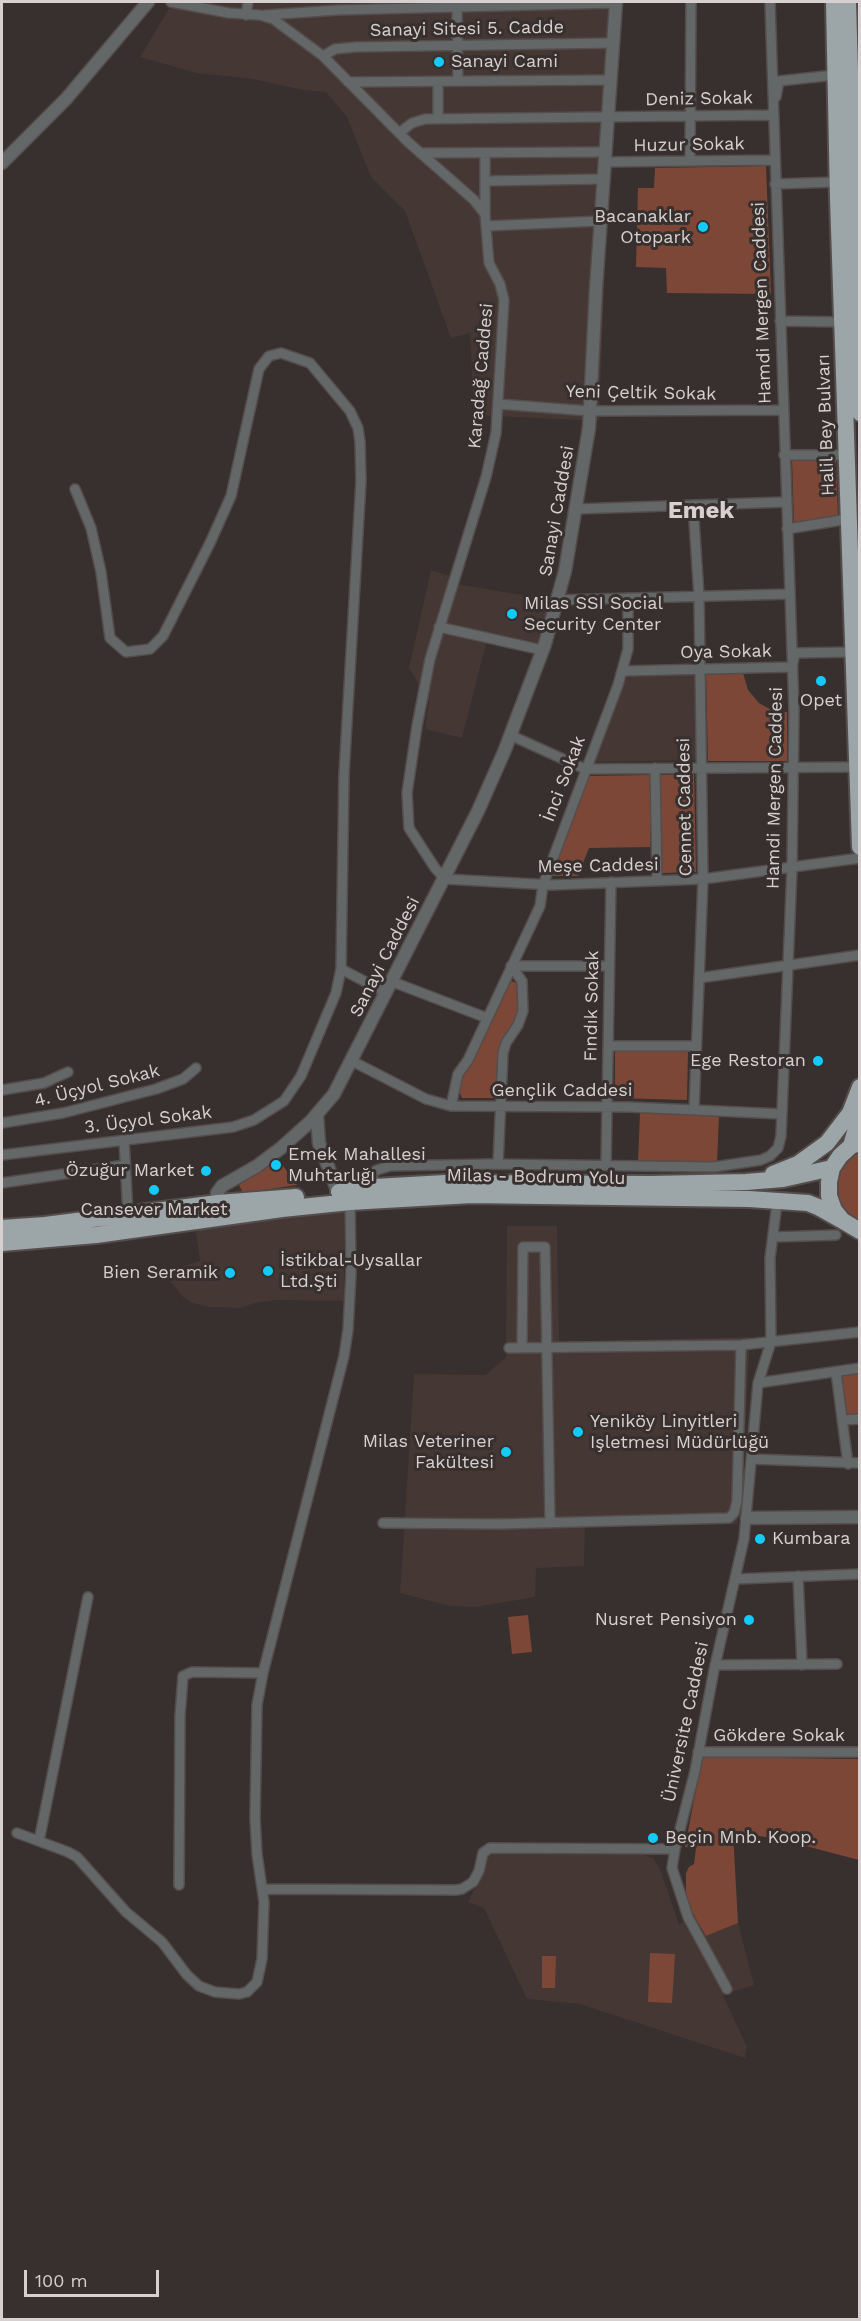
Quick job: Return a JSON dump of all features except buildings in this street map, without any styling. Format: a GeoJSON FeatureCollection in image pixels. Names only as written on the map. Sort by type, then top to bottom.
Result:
{"type":"FeatureCollection","features":[{"type":"Feature","properties":{"kind":"highway","name":"Halil Bey Bulvarı"},"geometry":{"type":"LineString","coordinates":[[834,2],[848,74]]}},
{"type":"Feature","properties":{"kind":"highway","name":"Halil Bey Bulvarı"},"geometry":{"type":"LineString","coordinates":[[848,2],[853,322],[860,413]]}},
{"type":"Feature","properties":{"kind":"highway","name":"Halil Bey Bulvarı"},"geometry":{"type":"LineString","coordinates":[[853,322],[846,455],[860,847]]}},
{"type":"Feature","properties":{"kind":"highway"},"geometry":{"type":"LineString","coordinates":[[746,1182],[798,1164],[827,1143],[850,1113],[860,1087]]}},
{"type":"Feature","properties":{"kind":"highway"},"geometry":{"type":"LineString","coordinates":[[839,1228],[829,1196],[829,1182],[832,1168],[840,1156],[855,1144],[860,1115]]}},
{"type":"Feature","properties":{"kind":"highway"},"geometry":{"type":"LineString","coordinates":[[746,1182],[795,1178],[832,1168]]}},
{"type":"Feature","properties":{"kind":"highway","name":"Milas - Bodrum Yolu"},"geometry":{"type":"LineString","coordinates":[[2,1243],[96,1235],[344,1197],[375,1187],[445,1183],[746,1182]]}},
{"type":"Feature","properties":{"kind":"highway","name":"Milas - Bodrum Yolu"},"geometry":{"type":"LineString","coordinates":[[2,1228],[45,1226],[218,1203],[344,1197],[472,1195],[749,1199],[808,1203],[818,1207],[839,1228],[860,1231]]}},
{"type":"Feature","properties":{"kind":"street"},"geometry":{"type":"LineString","coordinates":[[2,163],[59,106],[148,2]]}},
{"type":"Feature","properties":{"kind":"street"},"geometry":{"type":"LineString","coordinates":[[171,2],[229,14],[246,15],[457,7],[475,4],[616,2]]}},
{"type":"Feature","properties":{"kind":"street"},"geometry":{"type":"LineString","coordinates":[[246,15],[248,2]]}},
{"type":"Feature","properties":{"kind":"street"},"geometry":{"type":"LineString","coordinates":[[291,2],[291,12]]}},
{"type":"Feature","properties":{"kind":"street","name":"Sanayi Caddesi"},"geometry":{"type":"LineString","coordinates":[[218,1203],[217,1193],[222,1186],[268,1158],[317,1115],[334,1094],[478,811],[542,650],[558,600],[588,444],[600,221],[616,2]]}},
{"type":"Feature","properties":{"kind":"street"},"geometry":{"type":"LineString","coordinates":[[690,161],[691,2]]}},
{"type":"Feature","properties":{"kind":"street","name":"Hamdi Mergen Caddesi"},"geometry":{"type":"LineString","coordinates":[[375,1187],[372,1173],[382,1168],[498,1164],[714,1167],[761,1160],[770,1156],[778,1148],[782,1114],[792,868],[793,767],[790,594],[770,2]]}},
{"type":"Feature","properties":{"kind":"street"},"geometry":{"type":"LineString","coordinates":[[457,7],[458,81]]}},
{"type":"Feature","properties":{"kind":"street"},"geometry":{"type":"LineString","coordinates":[[260,15],[273,19],[323,56],[399,133],[474,200],[485,214]]}},
{"type":"Feature","properties":{"kind":"street","name":"Sanayi Sitesi 5. Cadde"},"geometry":{"type":"LineString","coordinates":[[323,56],[328,52],[345,48],[613,43]]}},
{"type":"Feature","properties":{"kind":"street","name":"Deniz Sokak"},"geometry":{"type":"LineString","coordinates":[[399,133],[418,120],[438,118],[773,115],[779,81],[848,74]]}},
{"type":"Feature","properties":{"kind":"street"},"geometry":{"type":"LineString","coordinates":[[348,82],[610,80]]}},
{"type":"Feature","properties":{"kind":"street"},"geometry":{"type":"LineString","coordinates":[[438,82],[438,118]]}},
{"type":"Feature","properties":{"kind":"street","name":"Huzur Sokak"},"geometry":{"type":"LineString","coordinates":[[420,153],[485,153],[690,161],[774,160]]}},
{"type":"Feature","properties":{"kind":"street","name":"Karadağ Caddesi"},"geometry":{"type":"LineString","coordinates":[[445,879],[411,835],[406,813],[407,793],[420,710],[439,627],[489,464],[496,433],[504,300],[503,292],[489,263],[485,214],[485,153]]}},
{"type":"Feature","properties":{"kind":"street"},"geometry":{"type":"LineString","coordinates":[[485,181],[603,179]]}},
{"type":"Feature","properties":{"kind":"street"},"geometry":{"type":"LineString","coordinates":[[775,184],[850,181]]}},
{"type":"Feature","properties":{"kind":"street"},"geometry":{"type":"LineString","coordinates":[[486,226],[600,221]]}},
{"type":"Feature","properties":{"kind":"street"},"geometry":{"type":"LineString","coordinates":[[780,321],[853,322]]}},
{"type":"Feature","properties":{"kind":"street"},"geometry":{"type":"LineString","coordinates":[[75,489],[91,528],[101,572],[110,638],[126,652],[150,649],[163,636],[231,496],[259,369],[269,356],[281,353],[310,363],[350,411],[358,428],[361,481],[344,774],[340,969],[487,1018]]}},
{"type":"Feature","properties":{"kind":"street","name":"Yeni Çeltik Sokak"},"geometry":{"type":"LineString","coordinates":[[498,404],[590,411],[783,410]]}},
{"type":"Feature","properties":{"kind":"street"},"geometry":{"type":"LineString","coordinates":[[784,455],[846,455]]}},
{"type":"Feature","properties":{"kind":"street"},"geometry":{"type":"LineString","coordinates":[[576,509],[786,502]]}},
{"type":"Feature","properties":{"kind":"street","name":"Cennet Caddesi"},"geometry":{"type":"LineString","coordinates":[[693,505],[699,597],[703,879],[694,1110]]}},
{"type":"Feature","properties":{"kind":"street"},"geometry":{"type":"LineString","coordinates":[[787,529],[848,519]]}},
{"type":"Feature","properties":{"kind":"street"},"geometry":{"type":"LineString","coordinates":[[558,600],[790,594]]}},
{"type":"Feature","properties":{"kind":"street","name":"İnci Sokak"},"geometry":{"type":"LineString","coordinates":[[451,1106],[458,1074],[468,1060],[540,906],[543,885],[623,671],[628,640],[628,598]]}},
{"type":"Feature","properties":{"kind":"street"},"geometry":{"type":"LineString","coordinates":[[439,627],[542,650]]}},
{"type":"Feature","properties":{"kind":"street","name":"Oya Sokak"},"geometry":{"type":"LineString","coordinates":[[623,671],[792,667],[795,653],[853,652]]}},
{"type":"Feature","properties":{"kind":"street"},"geometry":{"type":"LineString","coordinates":[[510,735],[585,769],[857,767]]}},
{"type":"Feature","properties":{"kind":"street"},"geometry":{"type":"LineString","coordinates":[[655,768],[657,881]]}},
{"type":"Feature","properties":{"kind":"street","name":"Meşe Caddesi"},"geometry":{"type":"LineString","coordinates":[[445,879],[543,885],[703,879],[860,858]]}},
{"type":"Feature","properties":{"kind":"street","name":"Fındık Sokak"},"geometry":{"type":"LineString","coordinates":[[606,1166],[611,882]]}},
{"type":"Feature","properties":{"kind":"street"},"geometry":{"type":"LineString","coordinates":[[699,978],[860,955]]}},
{"type":"Feature","properties":{"kind":"street"},"geometry":{"type":"LineString","coordinates":[[511,966],[609,966]]}},
{"type":"Feature","properties":{"kind":"street"},"geometry":{"type":"LineString","coordinates":[[498,1164],[504,1048],[520,1021],[523,1011],[522,981],[511,966]]}},
{"type":"Feature","properties":{"kind":"street","name":"3. Üçyol Sokak"},"geometry":{"type":"LineString","coordinates":[[2,1155],[246,1124],[290,1095],[306,1066],[331,1007],[340,969]]}},
{"type":"Feature","properties":{"kind":"street"},"geometry":{"type":"LineString","coordinates":[[608,1046],[696,1046]]}},
{"type":"Feature","properties":{"kind":"street","name":"Gençlik Caddesi"},"geometry":{"type":"LineString","coordinates":[[352,1060],[426,1099],[451,1106],[607,1107],[782,1114]]}},
{"type":"Feature","properties":{"kind":"street","name":"4. Üçyol Sokak"},"geometry":{"type":"LineString","coordinates":[[2,1122],[63,1113],[156,1089],[183,1079],[196,1068]]}},
{"type":"Feature","properties":{"kind":"street"},"geometry":{"type":"LineString","coordinates":[[2,1090],[44,1083],[68,1072]]}},
{"type":"Feature","properties":{"kind":"street"},"geometry":{"type":"LineString","coordinates":[[17,1833],[77,1857],[126,1912],[162,1942],[199,1986],[215,1992],[239,1994],[247,1992],[257,1982],[262,1959],[263,1889],[256,1839],[257,1705],[263,1673],[344,1356],[348,1330],[351,1274],[344,1197],[319,1143],[317,1115]]}},
{"type":"Feature","properties":{"kind":"street"},"geometry":{"type":"LineString","coordinates":[[124,1139],[128,1215]]}},
{"type":"Feature","properties":{"kind":"street"},"geometry":{"type":"LineString","coordinates":[[2,1183],[125,1165]]}},
{"type":"Feature","properties":{"kind":"street","name":"Üniversite Caddesi"},"geometry":{"type":"LineString","coordinates":[[727,1989],[688,1917],[672,1869],[715,1665],[736,1579],[747,1518],[758,1383],[771,1342],[770,1258],[776,1211]]}},
{"type":"Feature","properties":{"kind":"street"},"geometry":{"type":"LineString","coordinates":[[774,1237],[839,1228]]}},
{"type":"Feature","properties":{"kind":"street"},"geometry":{"type":"LineString","coordinates":[[522,1348],[523,1248],[545,1248],[550,1523]]}},
{"type":"Feature","properties":{"kind":"street"},"geometry":{"type":"LineString","coordinates":[[509,1348],[741,1345],[860,1332]]}},
{"type":"Feature","properties":{"kind":"street"},"geometry":{"type":"LineString","coordinates":[[383,1523],[550,1523],[726,1519],[732,1516],[737,1501],[741,1345]]}},
{"type":"Feature","properties":{"kind":"street"},"geometry":{"type":"LineString","coordinates":[[758,1383],[860,1368]]}},
{"type":"Feature","properties":{"kind":"street"},"geometry":{"type":"LineString","coordinates":[[836,1372],[848,1464]]}},
{"type":"Feature","properties":{"kind":"street"},"geometry":{"type":"LineString","coordinates":[[842,1420],[860,1419]]}},
{"type":"Feature","properties":{"kind":"street"},"geometry":{"type":"LineString","coordinates":[[752,1459],[860,1463]]}},
{"type":"Feature","properties":{"kind":"street"},"geometry":{"type":"LineString","coordinates":[[747,1518],[860,1517]]}},
{"type":"Feature","properties":{"kind":"street"},"geometry":{"type":"LineString","coordinates":[[736,1579],[860,1574]]}},
{"type":"Feature","properties":{"kind":"street"},"geometry":{"type":"LineString","coordinates":[[798,1576],[802,1665]]}},
{"type":"Feature","properties":{"kind":"street"},"geometry":{"type":"LineString","coordinates":[[39,1841],[88,1597]]}},
{"type":"Feature","properties":{"kind":"street"},"geometry":{"type":"LineString","coordinates":[[715,1665],[837,1664]]}},
{"type":"Feature","properties":{"kind":"street"},"geometry":{"type":"LineString","coordinates":[[179,1885],[179,1744],[183,1676],[192,1672],[263,1673]]}},
{"type":"Feature","properties":{"kind":"street","name":"Gökdere Sokak"},"geometry":{"type":"LineString","coordinates":[[698,1752],[860,1752]]}},
{"type":"Feature","properties":{"kind":"street"},"geometry":{"type":"LineString","coordinates":[[263,1889],[456,1890],[473,1882],[479,1871],[483,1854],[490,1848],[675,1849]]}},
{"type":"Feature","properties":{"kind":"shaded area"},"geometry":{"type":"Polygon","coordinates":[[[173,2],[621,2],[612,83],[599,421],[474,415],[470,333],[451,338],[405,211],[371,177],[347,117],[326,92],[303,90],[253,79],[196,73],[140,57],[173,2]]]}},
{"type":"Feature","properties":{"kind":"shaded area","name":"Bacanaklar Otopark"},"geometry":{"type":"Polygon","coordinates":[[[766,166],[771,294],[667,293],[666,268],[636,267],[638,188],[654,188],[655,168],[766,166]]]}},
{"type":"Feature","properties":{"kind":"shaded area"},"geometry":{"type":"Polygon","coordinates":[[[792,459],[836,459],[838,516],[794,523],[792,459]]]}},
{"type":"Feature","properties":{"kind":"shaded area"},"geometry":{"type":"Polygon","coordinates":[[[431,570],[450,576],[434,629],[486,644],[462,738],[425,729],[429,701],[409,668],[431,570]]]}},
{"type":"Feature","properties":{"kind":"shaded area"},"geometry":{"type":"Polygon","coordinates":[[[456,584],[552,600],[538,644],[444,623],[456,584]]]}},
{"type":"Feature","properties":{"kind":"shaded area"},"geometry":{"type":"Polygon","coordinates":[[[743,673],[748,690],[759,703],[773,711],[787,712],[787,761],[708,761],[706,674],[743,673]]]}},
{"type":"Feature","properties":{"kind":"shaded area"},"geometry":{"type":"Polygon","coordinates":[[[695,674],[697,760],[595,762],[627,675],[695,674]]]}},
{"type":"Feature","properties":{"kind":"shaded area"},"geometry":{"type":"Polygon","coordinates":[[[694,774],[696,872],[662,873],[660,775],[694,774]]]}},
{"type":"Feature","properties":{"kind":"shaded area"},"geometry":{"type":"Polygon","coordinates":[[[650,775],[650,847],[589,848],[578,876],[550,876],[588,776],[650,775]]]}},
{"type":"Feature","properties":{"kind":"shaded area"},"geometry":{"type":"Polygon","coordinates":[[[511,981],[519,984],[519,1010],[513,1026],[502,1041],[498,1098],[462,1098],[459,1091],[460,1082],[475,1057],[511,981]]]}},
{"type":"Feature","properties":{"kind":"shaded area"},"geometry":{"type":"Polygon","coordinates":[[[688,1051],[687,1100],[615,1098],[615,1052],[688,1051]]]}},
{"type":"Feature","properties":{"kind":"shaded area"},"geometry":{"type":"Polygon","coordinates":[[[640,1113],[719,1116],[717,1162],[638,1162],[640,1113]]]}},
{"type":"Feature","properties":{"kind":"shaded area"},"geometry":{"type":"Polygon","coordinates":[[[859,1148],[859,1224],[842,1210],[836,1197],[837,1170],[859,1148]]]}},
{"type":"Feature","properties":{"kind":"shaded area"},"geometry":{"type":"Polygon","coordinates":[[[278,1159],[297,1185],[243,1193],[239,1185],[278,1159]]]}},
{"type":"Feature","properties":{"kind":"shaded area"},"geometry":{"type":"Polygon","coordinates":[[[344,1206],[344,1301],[277,1300],[240,1308],[210,1307],[192,1303],[183,1297],[163,1272],[200,1261],[195,1226],[344,1206]]]}},
{"type":"Feature","properties":{"kind":"shaded area","name":"Yeniköy Linyitleri Işletmesi Müdürlüğü"},"geometry":{"type":"Polygon","coordinates":[[[507,1226],[557,1226],[559,1342],[750,1337],[742,1490],[737,1524],[585,1527],[584,1566],[536,1568],[535,1597],[476,1607],[450,1606],[400,1593],[414,1374],[486,1375],[506,1357],[507,1226]]]}},
{"type":"Feature","properties":{"kind":"shaded area"},"geometry":{"type":"Polygon","coordinates":[[[859,1368],[859,1419],[842,1420],[836,1372],[859,1368]]]}},
{"type":"Feature","properties":{"kind":"shaded area"},"geometry":{"type":"Polygon","coordinates":[[[528,1615],[532,1652],[512,1654],[508,1617],[528,1615]]]}},
{"type":"Feature","properties":{"kind":"shaded area"},"geometry":{"type":"Polygon","coordinates":[[[702,1757],[859,1759],[859,1860],[779,1839],[733,1832],[738,1923],[706,1936],[692,1912],[686,1893],[686,1873],[694,1864],[696,1848],[685,1847],[702,1757]]]}},
{"type":"Feature","properties":{"kind":"shaded area"},"geometry":{"type":"Polygon","coordinates":[[[487,1852],[645,1855],[654,1859],[660,1869],[679,1924],[695,1917],[706,1936],[738,1923],[754,1985],[723,1995],[747,2047],[745,2058],[580,2004],[527,1999],[484,1908],[468,1902],[482,1874],[487,1852]]]}},
{"type":"Feature","properties":{"kind":"shaded area"},"geometry":{"type":"Polygon","coordinates":[[[650,1953],[675,1954],[672,2003],[648,2002],[650,1953]]]}},
{"type":"Feature","properties":{"kind":"shaded area"},"geometry":{"type":"Polygon","coordinates":[[[542,1956],[556,1956],[555,1988],[542,1988],[542,1956]]]}},
{"type":"Feature","properties":{"kind":"place","name":"Sanayi Cami"},"geometry":{"type":"Point","coordinates":[439,62]}},
{"type":"Feature","properties":{"kind":"place","name":"Bacanaklar Otopark"},"geometry":{"type":"Point","coordinates":[703,227]}},
{"type":"Feature","properties":{"kind":"place","name":"Milas SSI Social Security Center"},"geometry":{"type":"Point","coordinates":[512,614]}},
{"type":"Feature","properties":{"kind":"place","name":"Opet"},"geometry":{"type":"Point","coordinates":[821,681]}},
{"type":"Feature","properties":{"kind":"place","name":"Ege Restoran"},"geometry":{"type":"Point","coordinates":[818,1061]}},
{"type":"Feature","properties":{"kind":"place","name":"Emek Mahallesi Muhtarlığı"},"geometry":{"type":"Point","coordinates":[276,1165]}},
{"type":"Feature","properties":{"kind":"place","name":"Özuğur Market"},"geometry":{"type":"Point","coordinates":[206,1171]}},
{"type":"Feature","properties":{"kind":"place","name":"Cansever Market"},"geometry":{"type":"Point","coordinates":[154,1190]}},
{"type":"Feature","properties":{"kind":"place","name":"İstikbal-Uysallar Ltd.Şti"},"geometry":{"type":"Point","coordinates":[268,1271]}},
{"type":"Feature","properties":{"kind":"place","name":"Bien Seramik"},"geometry":{"type":"Point","coordinates":[230,1273]}},
{"type":"Feature","properties":{"kind":"place","name":"Yeniköy Linyitleri Işletmesi Müdürlüğü"},"geometry":{"type":"Point","coordinates":[578,1432]}},
{"type":"Feature","properties":{"kind":"place","name":"Milas Veteriner Fakültesi"},"geometry":{"type":"Point","coordinates":[506,1452]}},
{"type":"Feature","properties":{"kind":"place","name":"Kumbara"},"geometry":{"type":"Point","coordinates":[760,1539]}},
{"type":"Feature","properties":{"kind":"place","name":"Nusret Pensiyon"},"geometry":{"type":"Point","coordinates":[749,1620]}},
{"type":"Feature","properties":{"kind":"place","name":"Beçin Mnb. Koop."},"geometry":{"type":"Point","coordinates":[653,1838]}},
{"type":"Feature","properties":{"kind":"district","name":"Emek"},"geometry":{"type":"Point","coordinates":[701,511]}}]}
